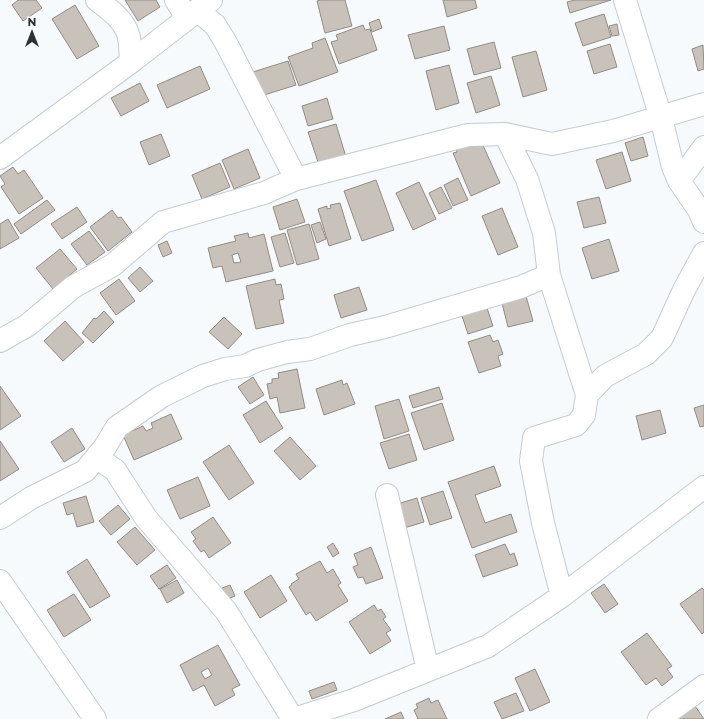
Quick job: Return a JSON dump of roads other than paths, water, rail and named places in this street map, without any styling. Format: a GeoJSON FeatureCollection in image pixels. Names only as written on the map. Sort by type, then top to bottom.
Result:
{"type":"FeatureCollection","features":[{"type":"Feature","properties":{"kind":"street"},"geometry":{"type":"LineString","coordinates":[[97,0],[110,10],[123,25],[128,35],[131,62]]}},
{"type":"Feature","properties":{"kind":"street"},"geometry":{"type":"LineString","coordinates":[[626,0],[661,118],[673,167],[679,181],[699,210],[704,222]]}},
{"type":"Feature","properties":{"kind":"street"},"geometry":{"type":"LineString","coordinates":[[0,158],[131,62],[193,7],[215,25],[225,41],[296,179]]}},
{"type":"Feature","properties":{"kind":"street"},"geometry":{"type":"LineString","coordinates":[[0,341],[28,325],[73,287],[113,265],[163,222],[264,194],[296,179],[468,135],[505,134],[552,144],[613,131],[704,104]]}},
{"type":"Feature","properties":{"kind":"street"},"geometry":{"type":"LineString","coordinates":[[505,134],[529,185],[544,233],[549,275],[587,395],[584,415],[576,424],[534,438],[531,461],[543,523],[562,596]]}},
{"type":"Feature","properties":{"kind":"street"},"geometry":{"type":"LineString","coordinates":[[679,181],[704,147]]}},
{"type":"Feature","properties":{"kind":"street"},"geometry":{"type":"LineString","coordinates":[[587,395],[605,376],[646,354],[662,338],[684,290],[704,254]]}},
{"type":"Feature","properties":{"kind":"street"},"geometry":{"type":"LineString","coordinates":[[0,518],[31,498],[85,471],[105,447],[117,426],[162,396],[203,376],[225,369],[245,366],[258,360],[287,352],[310,349],[350,335],[385,327],[521,286],[549,275]]}},
{"type":"Feature","properties":{"kind":"street"},"geometry":{"type":"LineString","coordinates":[[98,455],[106,464],[115,470],[146,518],[226,611],[293,719],[354,700],[488,646],[562,596],[704,487]]}},
{"type":"Feature","properties":{"kind":"street"},"geometry":{"type":"LineString","coordinates":[[387,495],[428,670]]}},
{"type":"Feature","properties":{"kind":"street"},"geometry":{"type":"LineString","coordinates":[[0,581],[95,719]]}},
{"type":"Feature","properties":{"kind":"street"},"geometry":{"type":"LineString","coordinates":[[658,718],[704,686]]}}]}
